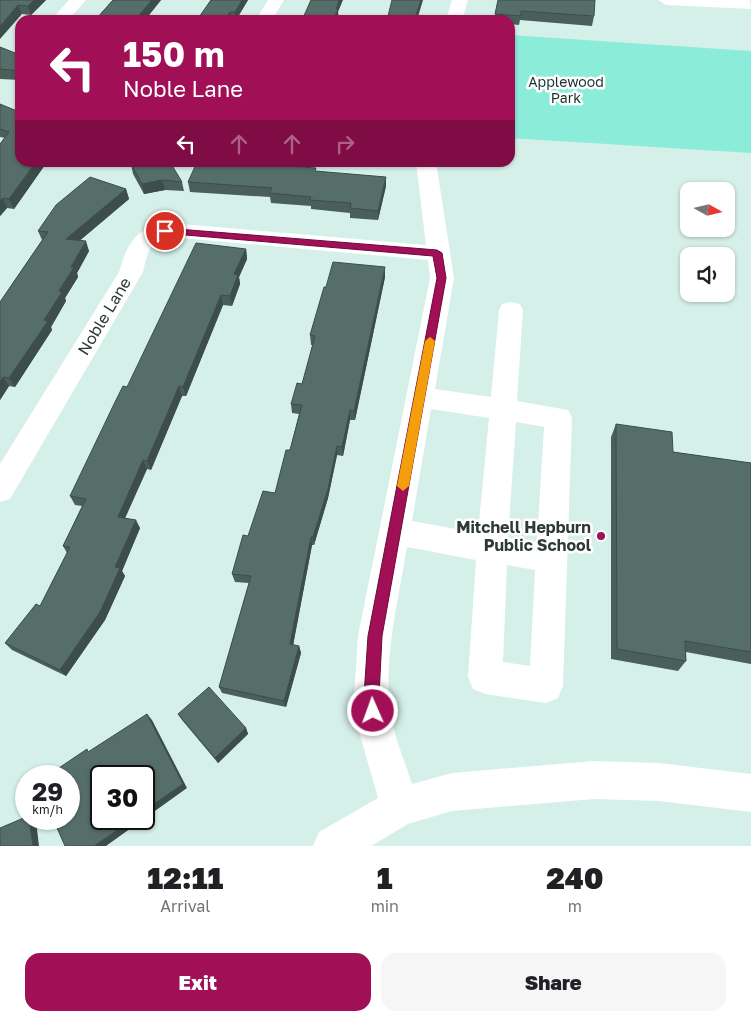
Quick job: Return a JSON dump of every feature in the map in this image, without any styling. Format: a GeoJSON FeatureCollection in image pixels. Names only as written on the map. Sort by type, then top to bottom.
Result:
{"type":"FeatureCollection","features":[{"type":"Feature","properties":{"kind":"street"},"geometry":{"type":"LineString","coordinates":[[63,15],[78,0]]}},
{"type":"Feature","properties":{"kind":"street"},"geometry":{"type":"LineString","coordinates":[[267,15],[276,0]]}},
{"type":"Feature","properties":{"kind":"street"},"geometry":{"type":"LineString","coordinates":[[456,15],[460,0]]}},
{"type":"Feature","properties":{"kind":"street"},"geometry":{"type":"LineString","coordinates":[[666,0],[750,5]]}},
{"type":"Feature","properties":{"kind":"street"},"geometry":{"type":"LineString","coordinates":[[400,807],[375,725],[372,696],[375,636],[442,278],[437,253],[427,167]]}},
{"type":"Feature","properties":{"kind":"street","name":"Noble Lane"},"geometry":{"type":"LineString","coordinates":[[0,490],[130,272],[138,246],[150,234],[181,231],[437,253]]}},
{"type":"Feature","properties":{"kind":"street"},"geometry":{"type":"LineString","coordinates":[[420,397],[503,409],[558,418],[546,686],[485,678],[492,549],[503,409],[511,310]]}},
{"type":"Feature","properties":{"kind":"street"},"geometry":{"type":"LineString","coordinates":[[395,531],[552,558]]}},
{"type":"Feature","properties":{"kind":"street"},"geometry":{"type":"LineString","coordinates":[[333,846],[400,807],[452,792],[594,780],[659,782],[751,793]]}},
{"type":"Feature","properties":{"kind":"green space","name":"Applewood Park"},"geometry":{"type":"Polygon","coordinates":[[[515,35],[751,51],[751,153],[515,138],[515,35]]]}},
{"type":"Feature","properties":{"kind":"building"},"geometry":{"type":"Polygon","coordinates":[[[0,0],[34,0],[28,6],[18,5],[0,26],[0,0]]]}},
{"type":"Feature","properties":{"kind":"building"},"geometry":{"type":"Polygon","coordinates":[[[113,0],[152,0],[139,15],[100,15],[113,0]]]}},
{"type":"Feature","properties":{"kind":"building"},"geometry":{"type":"Polygon","coordinates":[[[211,0],[242,0],[235,12],[230,12],[228,15],[200,15],[211,0]]]}},
{"type":"Feature","properties":{"kind":"building"},"geometry":{"type":"Polygon","coordinates":[[[311,0],[339,0],[335,15],[304,15],[311,0]]]}},
{"type":"Feature","properties":{"kind":"building"},"geometry":{"type":"Polygon","coordinates":[[[392,0],[421,0],[416,15],[388,15],[392,0]]]}},
{"type":"Feature","properties":{"kind":"building"},"geometry":{"type":"Polygon","coordinates":[[[498,0],[595,0],[594,16],[521,11],[521,16],[495,14],[498,0]]]}},
{"type":"Feature","properties":{"kind":"building"},"geometry":{"type":"Polygon","coordinates":[[[0,47],[15,53],[15,70],[0,69],[0,47]]]}},
{"type":"Feature","properties":{"kind":"building"},"geometry":{"type":"Polygon","coordinates":[[[0,104],[15,110],[15,167],[32,167],[9,199],[3,198],[0,201],[0,144],[9,132],[0,129],[0,104]]]}},
{"type":"Feature","properties":{"kind":"building"},"geometry":{"type":"Polygon","coordinates":[[[133,167],[173,167],[182,182],[162,180],[142,184],[133,167]]]}},
{"type":"Feature","properties":{"kind":"building"},"geometry":{"type":"Polygon","coordinates":[[[195,167],[302,167],[316,168],[315,171],[386,177],[378,211],[350,208],[351,203],[310,200],[311,197],[269,193],[272,188],[188,182],[195,167]]]}},
{"type":"Feature","properties":{"kind":"building"},"geometry":{"type":"Polygon","coordinates":[[[90,177],[126,189],[66,239],[86,241],[71,267],[74,267],[59,291],[62,292],[44,320],[48,321],[9,378],[3,377],[0,382],[0,302],[48,232],[38,231],[56,205],[90,177]]]}},
{"type":"Feature","properties":{"kind":"building"},"geometry":{"type":"Polygon","coordinates":[[[196,243],[246,249],[234,274],[238,275],[230,296],[221,295],[183,387],[179,386],[147,461],[143,460],[118,517],[136,520],[115,567],[120,568],[100,612],[60,670],[5,643],[36,604],[40,606],[70,547],[63,546],[86,499],[70,496],[123,386],[127,387],[196,243]]]}},
{"type":"Feature","properties":{"kind":"building"},"geometry":{"type":"Polygon","coordinates":[[[333,262],[385,267],[354,411],[350,410],[342,447],[337,446],[328,489],[313,537],[311,537],[290,644],[299,646],[284,701],[219,687],[251,576],[232,574],[243,535],[248,536],[263,491],[275,493],[286,450],[290,450],[302,405],[291,404],[297,383],[302,384],[315,336],[310,335],[333,262]]]}},
{"type":"Feature","properties":{"kind":"building"},"geometry":{"type":"Polygon","coordinates":[[[616,424],[672,432],[673,452],[751,463],[751,652],[685,641],[686,661],[617,649],[616,424]]]}},
{"type":"Feature","properties":{"kind":"building"},"geometry":{"type":"Polygon","coordinates":[[[209,687],[246,728],[215,758],[178,714],[209,687]]]}},
{"type":"Feature","properties":{"kind":"building"},"geometry":{"type":"Polygon","coordinates":[[[147,714],[183,784],[155,803],[155,765],[90,765],[90,830],[117,830],[94,846],[65,846],[58,830],[80,830],[80,765],[63,765],[87,749],[88,752],[147,714]]]}},
{"type":"Feature","properties":{"kind":"building"},"geometry":{"type":"Polygon","coordinates":[[[15,822],[15,830],[31,830],[33,846],[0,846],[0,828],[15,822]]]}},
{"type":"Feature","properties":{"kind":"slow traffic"},"geometry":{"type":"LineString","coordinates":[[403,486],[430,341]]}},
{"type":"Feature","properties":{"kind":"place","name":"Mitchell Hepburn Public School"},"geometry":{"type":"Point","coordinates":[601,536]}},
{"type":"Feature","properties":{"kind":"route"},"geometry":{"type":"LineString","coordinates":[[165,231],[437,253],[442,278],[375,636],[373,711]]}}]}
